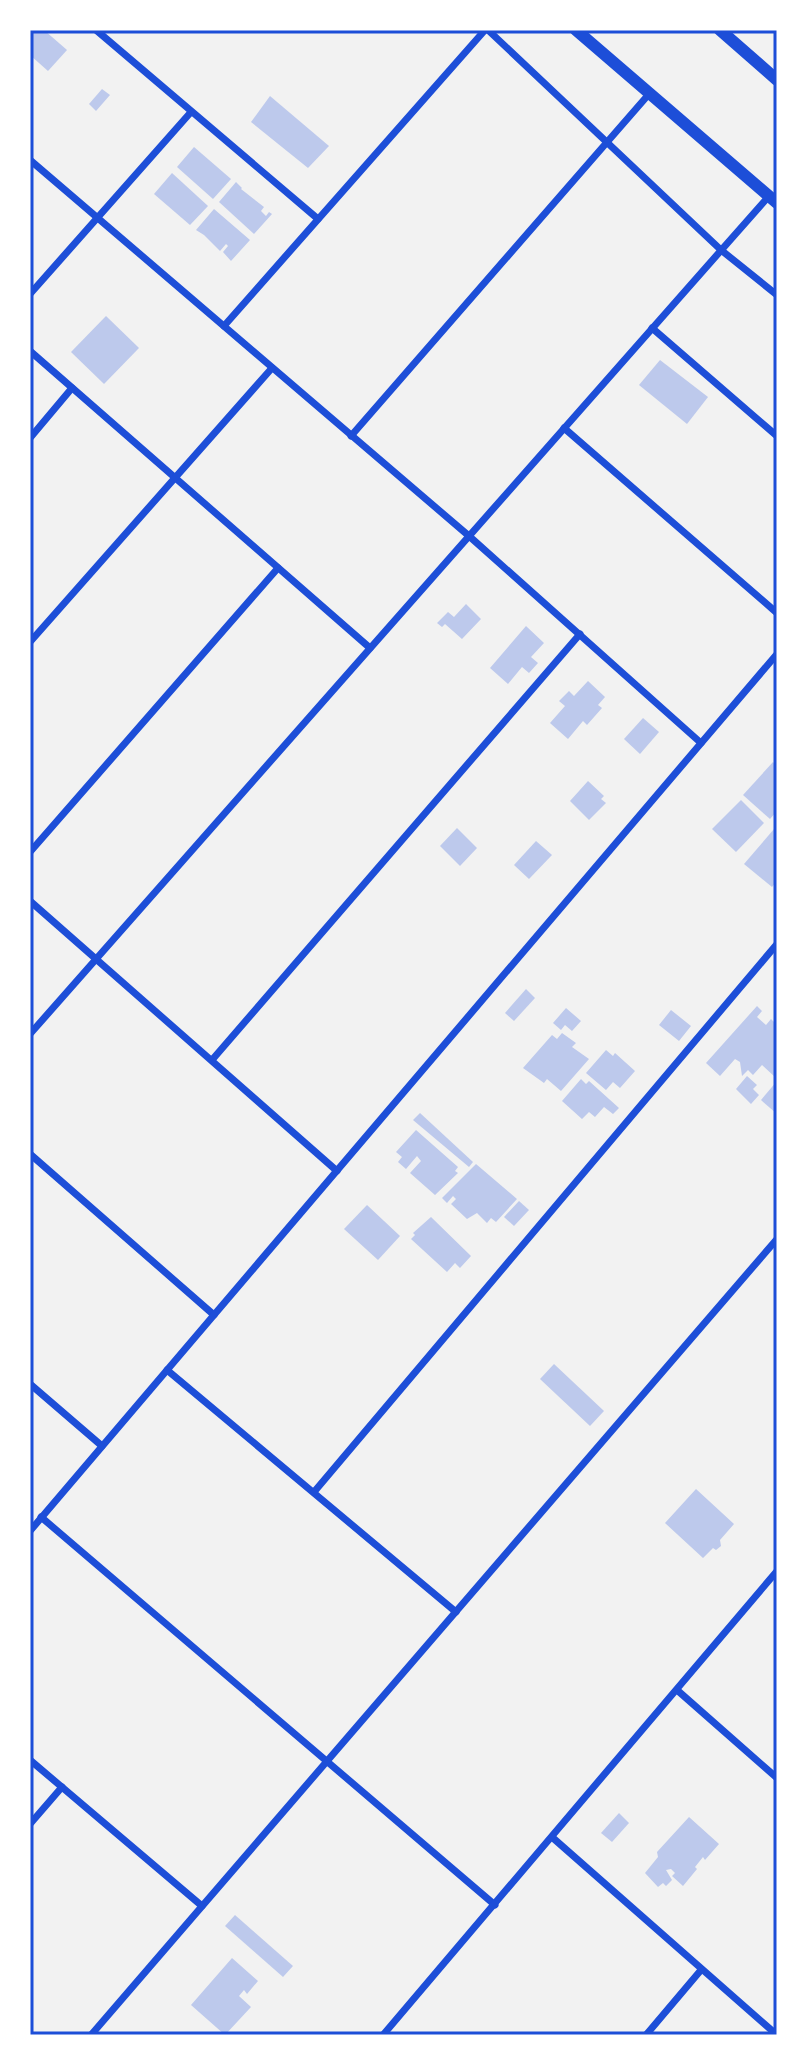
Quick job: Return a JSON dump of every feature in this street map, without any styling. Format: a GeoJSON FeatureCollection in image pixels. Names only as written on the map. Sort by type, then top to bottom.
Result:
{"type":"FeatureCollection","features":[{"type":"Feature","properties":{"kind":"main road"},"geometry":{"type":"LineString","coordinates":[[576,30],[773,200]]}},
{"type":"Feature","properties":{"kind":"main road"},"geometry":{"type":"LineString","coordinates":[[720,30],[777,80]]}},
{"type":"Feature","properties":{"kind":"street"},"geometry":{"type":"LineString","coordinates":[[96,30],[318,219]]}},
{"type":"Feature","properties":{"kind":"street"},"geometry":{"type":"LineString","coordinates":[[224,326],[486,30],[721,250],[777,295]]}},
{"type":"Feature","properties":{"kind":"street"},"geometry":{"type":"LineString","coordinates":[[351,436],[649,94]]}},
{"type":"Feature","properties":{"kind":"street"},"geometry":{"type":"LineString","coordinates":[[30,294],[191,112]]}},
{"type":"Feature","properties":{"kind":"street"},"geometry":{"type":"LineString","coordinates":[[30,160],[469,536],[701,743]]}},
{"type":"Feature","properties":{"kind":"street"},"geometry":{"type":"LineString","coordinates":[[30,1034],[721,250],[773,200]]}},
{"type":"Feature","properties":{"kind":"street"},"geometry":{"type":"LineString","coordinates":[[652,328],[777,436]]}},
{"type":"Feature","properties":{"kind":"street"},"geometry":{"type":"LineString","coordinates":[[30,351],[370,648]]}},
{"type":"Feature","properties":{"kind":"street"},"geometry":{"type":"LineString","coordinates":[[30,642],[272,368]]}},
{"type":"Feature","properties":{"kind":"street"},"geometry":{"type":"LineString","coordinates":[[30,438],[72,388]]}},
{"type":"Feature","properties":{"kind":"street"},"geometry":{"type":"LineString","coordinates":[[564,428],[777,613]]}},
{"type":"Feature","properties":{"kind":"street"},"geometry":{"type":"LineString","coordinates":[[30,852],[278,568]]}},
{"type":"Feature","properties":{"kind":"street"},"geometry":{"type":"LineString","coordinates":[[212,1060],[580,634]]}},
{"type":"Feature","properties":{"kind":"street"},"geometry":{"type":"LineString","coordinates":[[30,1531],[777,654]]}},
{"type":"Feature","properties":{"kind":"street"},"geometry":{"type":"LineString","coordinates":[[30,901],[337,1171]]}},
{"type":"Feature","properties":{"kind":"street"},"geometry":{"type":"LineString","coordinates":[[314,1492],[777,944]]}},
{"type":"Feature","properties":{"kind":"street"},"geometry":{"type":"LineString","coordinates":[[30,1154],[214,1315]]}},
{"type":"Feature","properties":{"kind":"street"},"geometry":{"type":"LineString","coordinates":[[91,2035],[777,1239]]}},
{"type":"Feature","properties":{"kind":"street"},"geometry":{"type":"LineString","coordinates":[[167,1370],[456,1612]]}},
{"type":"Feature","properties":{"kind":"street"},"geometry":{"type":"LineString","coordinates":[[30,1384],[102,1446]]}},
{"type":"Feature","properties":{"kind":"street"},"geometry":{"type":"LineString","coordinates":[[41,1517],[495,1905]]}},
{"type":"Feature","properties":{"kind":"street"},"geometry":{"type":"LineString","coordinates":[[383,2035],[777,1571]]}},
{"type":"Feature","properties":{"kind":"street"},"geometry":{"type":"LineString","coordinates":[[677,1690],[777,1778]]}},
{"type":"Feature","properties":{"kind":"street"},"geometry":{"type":"LineString","coordinates":[[30,1760],[202,1906]]}},
{"type":"Feature","properties":{"kind":"street"},"geometry":{"type":"LineString","coordinates":[[30,1824],[62,1787]]}},
{"type":"Feature","properties":{"kind":"street"},"geometry":{"type":"LineString","coordinates":[[553,1838],[777,2035]]}},
{"type":"Feature","properties":{"kind":"street"},"geometry":{"type":"LineString","coordinates":[[646,2035],[701,1970]]}},
{"type":"Feature","properties":{"kind":"building"},"geometry":{"type":"Polygon","coordinates":[[[30,30],[44,30],[67,50],[48,71],[30,55],[30,30]]]}},
{"type":"Feature","properties":{"kind":"building"},"geometry":{"type":"Polygon","coordinates":[[[102,89],[110,95],[96,111],[89,104],[102,89]]]}},
{"type":"Feature","properties":{"kind":"building"},"geometry":{"type":"Polygon","coordinates":[[[270,96],[329,146],[308,168],[251,122],[270,96]]]}},
{"type":"Feature","properties":{"kind":"building"},"geometry":{"type":"Polygon","coordinates":[[[194,147],[231,179],[213,199],[177,167],[194,147]]]}},
{"type":"Feature","properties":{"kind":"building"},"geometry":{"type":"Polygon","coordinates":[[[172,173],[208,206],[190,225],[154,194],[172,173]]]}},
{"type":"Feature","properties":{"kind":"building"},"geometry":{"type":"Polygon","coordinates":[[[236,182],[264,207],[261,211],[266,216],[269,212],[272,214],[254,234],[219,202],[236,182]]]}},
{"type":"Feature","properties":{"kind":"building"},"geometry":{"type":"Polygon","coordinates":[[[214,209],[250,240],[231,261],[223,252],[228,246],[226,244],[220,251],[196,230],[214,209]]]}},
{"type":"Feature","properties":{"kind":"building"},"geometry":{"type":"Polygon","coordinates":[[[106,316],[139,348],[104,384],[71,352],[106,316]]]}},
{"type":"Feature","properties":{"kind":"building"},"geometry":{"type":"Polygon","coordinates":[[[660,360],[708,397],[687,424],[639,385],[660,360]]]}},
{"type":"Feature","properties":{"kind":"building"},"geometry":{"type":"Polygon","coordinates":[[[466,604],[481,619],[462,639],[445,624],[442,627],[437,623],[448,612],[454,617],[466,604]]]}},
{"type":"Feature","properties":{"kind":"building"},"geometry":{"type":"Polygon","coordinates":[[[526,626],[544,643],[531,657],[538,663],[529,673],[522,667],[508,684],[490,668],[526,626]]]}},
{"type":"Feature","properties":{"kind":"building"},"geometry":{"type":"Polygon","coordinates":[[[588,681],[605,697],[598,705],[602,708],[587,725],[583,721],[568,739],[550,723],[565,706],[559,701],[569,691],[574,696],[588,681]]]}},
{"type":"Feature","properties":{"kind":"building"},"geometry":{"type":"Polygon","coordinates":[[[643,718],[659,732],[640,754],[624,739],[643,718]]]}},
{"type":"Feature","properties":{"kind":"building"},"geometry":{"type":"Polygon","coordinates":[[[773,762],[777,766],[777,811],[770,819],[743,795],[773,762]]]}},
{"type":"Feature","properties":{"kind":"building"},"geometry":{"type":"Polygon","coordinates":[[[588,781],[604,796],[601,799],[606,803],[589,820],[570,801],[588,781]]]}},
{"type":"Feature","properties":{"kind":"building"},"geometry":{"type":"Polygon","coordinates":[[[741,800],[764,823],[736,852],[712,829],[741,800]]]}},
{"type":"Feature","properties":{"kind":"building"},"geometry":{"type":"Polygon","coordinates":[[[457,828],[477,848],[460,866],[440,846],[457,828]]]}},
{"type":"Feature","properties":{"kind":"building"},"geometry":{"type":"Polygon","coordinates":[[[774,829],[777,832],[777,881],[772,887],[744,864],[774,829]]]}},
{"type":"Feature","properties":{"kind":"building"},"geometry":{"type":"Polygon","coordinates":[[[536,841],[552,855],[529,879],[514,865],[536,841]]]}},
{"type":"Feature","properties":{"kind":"building"},"geometry":{"type":"Polygon","coordinates":[[[526,989],[535,998],[514,1021],[505,1013],[526,989]]]}},
{"type":"Feature","properties":{"kind":"building"},"geometry":{"type":"Polygon","coordinates":[[[757,1006],[762,1011],[757,1017],[766,1025],[771,1019],[777,1025],[777,1074],[775,1077],[762,1065],[753,1075],[748,1070],[742,1076],[740,1062],[735,1059],[720,1076],[706,1063],[757,1006]]]}},
{"type":"Feature","properties":{"kind":"building"},"geometry":{"type":"Polygon","coordinates":[[[566,1008],[581,1021],[572,1031],[565,1025],[561,1030],[553,1023],[566,1008]]]}},
{"type":"Feature","properties":{"kind":"building"},"geometry":{"type":"Polygon","coordinates":[[[671,1010],[691,1026],[679,1041],[659,1025],[671,1010]]]}},
{"type":"Feature","properties":{"kind":"building"},"geometry":{"type":"Polygon","coordinates":[[[562,1033],[576,1043],[572,1047],[589,1059],[561,1091],[547,1079],[544,1083],[523,1068],[552,1035],[557,1039],[562,1033]]]}},
{"type":"Feature","properties":{"kind":"building"},"geometry":{"type":"Polygon","coordinates":[[[606,1050],[613,1056],[615,1053],[635,1071],[620,1088],[613,1082],[606,1090],[586,1073],[606,1050]]]}},
{"type":"Feature","properties":{"kind":"building"},"geometry":{"type":"Polygon","coordinates":[[[747,1076],[757,1085],[753,1089],[759,1095],[751,1104],[736,1089],[747,1076]]]}},
{"type":"Feature","properties":{"kind":"building"},"geometry":{"type":"Polygon","coordinates":[[[581,1079],[586,1084],[589,1081],[619,1108],[613,1114],[604,1107],[595,1117],[589,1112],[582,1119],[562,1101],[581,1079]]]}},
{"type":"Feature","properties":{"kind":"building"},"geometry":{"type":"Polygon","coordinates":[[[777,1081],[777,1114],[761,1100],[777,1081]]]}},
{"type":"Feature","properties":{"kind":"building"},"geometry":{"type":"Polygon","coordinates":[[[420,1113],[473,1162],[469,1167],[413,1120],[420,1113]]]}},
{"type":"Feature","properties":{"kind":"building"},"geometry":{"type":"Polygon","coordinates":[[[416,1130],[458,1167],[455,1171],[458,1173],[435,1195],[410,1173],[421,1161],[417,1156],[406,1169],[398,1162],[402,1157],[396,1152],[416,1130]]]}},
{"type":"Feature","properties":{"kind":"building"},"geometry":{"type":"Polygon","coordinates":[[[476,1164],[517,1199],[496,1222],[491,1218],[487,1223],[477,1213],[467,1219],[451,1204],[456,1199],[453,1196],[447,1203],[442,1198],[476,1164]]]}},
{"type":"Feature","properties":{"kind":"building"},"geometry":{"type":"Polygon","coordinates":[[[519,1201],[529,1210],[514,1226],[504,1217],[519,1201]]]}},
{"type":"Feature","properties":{"kind":"building"},"geometry":{"type":"Polygon","coordinates":[[[367,1205],[400,1236],[378,1260],[344,1229],[367,1205]]]}},
{"type":"Feature","properties":{"kind":"building"},"geometry":{"type":"Polygon","coordinates":[[[431,1217],[471,1256],[460,1268],[455,1263],[447,1272],[411,1239],[415,1235],[413,1233],[431,1217]]]}},
{"type":"Feature","properties":{"kind":"building"},"geometry":{"type":"Polygon","coordinates":[[[554,1364],[604,1411],[590,1426],[540,1379],[554,1364]]]}},
{"type":"Feature","properties":{"kind":"building"},"geometry":{"type":"Polygon","coordinates":[[[696,1489],[734,1524],[720,1540],[721,1546],[716,1550],[713,1548],[703,1558],[665,1523],[696,1489]]]}},
{"type":"Feature","properties":{"kind":"building"},"geometry":{"type":"Polygon","coordinates":[[[619,1813],[629,1823],[612,1842],[601,1833],[619,1813]]]}},
{"type":"Feature","properties":{"kind":"building"},"geometry":{"type":"Polygon","coordinates":[[[689,1817],[719,1844],[705,1860],[703,1857],[683,1886],[672,1876],[675,1873],[671,1869],[666,1870],[672,1880],[666,1886],[663,1883],[658,1887],[645,1873],[658,1857],[657,1852],[689,1817]]]}},
{"type":"Feature","properties":{"kind":"building"},"geometry":{"type":"Polygon","coordinates":[[[235,1915],[293,1966],[283,1977],[225,1926],[235,1915]]]}},
{"type":"Feature","properties":{"kind":"building"},"geometry":{"type":"Polygon","coordinates":[[[232,1958],[258,1981],[247,1994],[244,1990],[239,1996],[251,2007],[225,2035],[191,2005],[232,1958]]]}}]}
